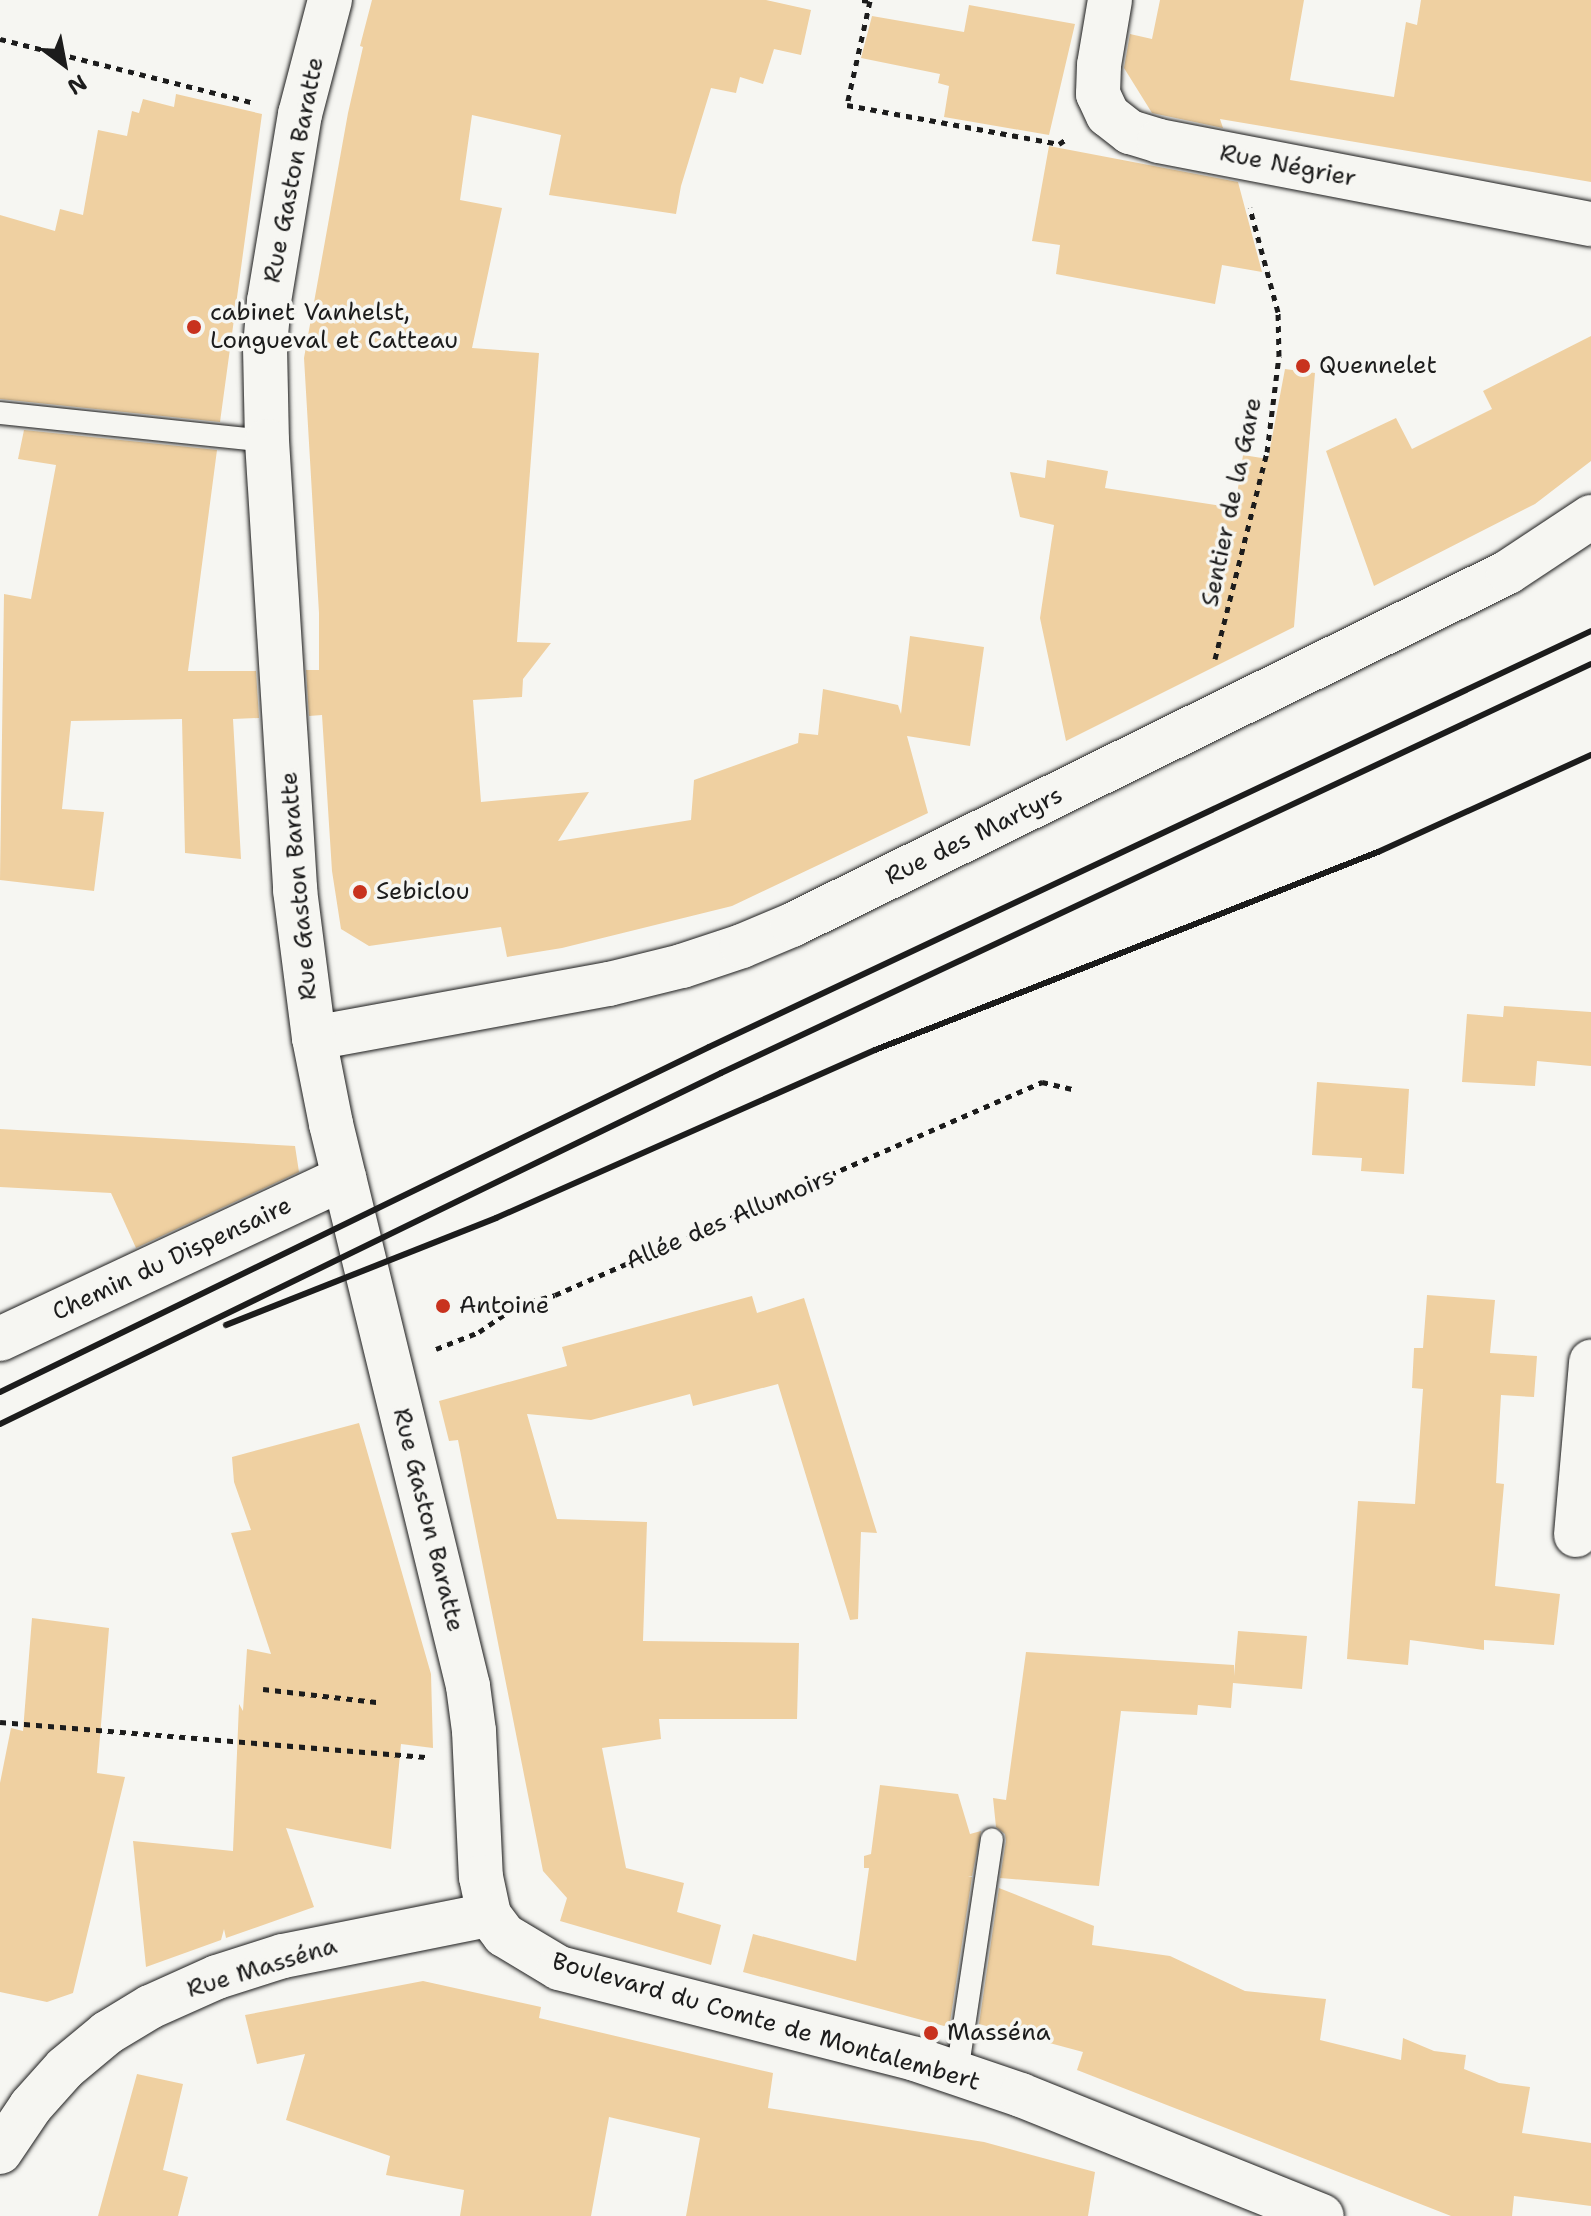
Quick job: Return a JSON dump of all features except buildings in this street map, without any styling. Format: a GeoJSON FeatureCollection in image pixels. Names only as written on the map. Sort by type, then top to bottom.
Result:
{"type":"FeatureCollection","features":[{"type":"Feature","properties":{"kind":"street","name":"Rue Gaston Baratte"},"geometry":{"type":"LineString","coordinates":[[330,0],[300,114],[269,301],[265,376],[295,890],[314,1038],[344,1178],[468,1686],[481,1877],[489,1915]]}},
{"type":"Feature","properties":{"kind":"street"},"geometry":{"type":"LineString","coordinates":[[1108,115],[1098,94],[1099,65],[1110,0]]}},
{"type":"Feature","properties":{"kind":"street","name":"Rue Négrier"},"geometry":{"type":"LineString","coordinates":[[1108,115],[1130,132],[1159,141],[1591,224]]}},
{"type":"Feature","properties":{"kind":"street","name":"Rue des Martyrs"},"geometry":{"type":"LineString","coordinates":[[314,1038],[609,984],[682,966],[742,946],[792,925],[1508,572],[1591,517]]}},
{"type":"Feature","properties":{"kind":"street","name":"Chemin du Dispensaire"},"geometry":{"type":"LineString","coordinates":[[0,1339],[344,1178]]}},
{"type":"Feature","properties":{"kind":"street"},"geometry":{"type":"LineString","coordinates":[[1576,1535],[1591,1362]]}},
{"type":"Feature","properties":{"kind":"street","name":"Boulevard du Comte de Montalembert"},"geometry":{"type":"LineString","coordinates":[[489,1915],[504,1935],[559,1968],[915,2059],[1147,2144],[1322,2216]]}},
{"type":"Feature","properties":{"kind":"street","name":"Rue Masséna"},"geometry":{"type":"LineString","coordinates":[[0,2152],[31,2106],[65,2068],[107,2033],[150,2007],[217,1977],[283,1956],[489,1915]]}},
{"type":"Feature","properties":{"kind":"lane"},"geometry":{"type":"LineString","coordinates":[[0,413],[267,441]]}},
{"type":"Feature","properties":{"kind":"lane"},"geometry":{"type":"LineString","coordinates":[[957,2073],[992,1840]]}},
{"type":"Feature","properties":{"kind":"path"},"geometry":{"type":"LineString","coordinates":[[862,0],[870,1],[847,105],[1059,144],[1108,115]]}},
{"type":"Feature","properties":{"kind":"path"},"geometry":{"type":"LineString","coordinates":[[0,39],[300,114]]}},
{"type":"Feature","properties":{"kind":"path","name":"Sentier de la Gare"},"geometry":{"type":"LineString","coordinates":[[1220,716],[1214,662],[1267,452],[1279,356],[1278,312],[1236,156]]}},
{"type":"Feature","properties":{"kind":"path","name":"Allée des Allumoirs"},"geometry":{"type":"LineString","coordinates":[[390,1365],[460,1340],[518,1305],[555,1295],[1042,1082],[1072,1089]]}},
{"type":"Feature","properties":{"kind":"path"},"geometry":{"type":"LineString","coordinates":[[263,1689],[376,1702]]}},
{"type":"Feature","properties":{"kind":"path"},"geometry":{"type":"LineString","coordinates":[[0,1722],[475,1761]]}},
{"type":"Feature","properties":{"kind":"railway"},"geometry":{"type":"LineString","coordinates":[[0,1392],[709,1047],[1591,631]]}},
{"type":"Feature","properties":{"kind":"railway"},"geometry":{"type":"LineString","coordinates":[[0,1424],[721,1073],[1591,664]]}},
{"type":"Feature","properties":{"kind":"railway"},"geometry":{"type":"LineString","coordinates":[[226,1325],[496,1218],[875,1050],[1378,852],[1591,755]]}},
{"type":"Feature","properties":{"kind":"place","name":"cabinet Vanhelst, Longueval et Catteau"},"geometry":{"type":"Point","coordinates":[194,327]}},
{"type":"Feature","properties":{"kind":"place","name":"Quennelet"},"geometry":{"type":"Point","coordinates":[1303,366]}},
{"type":"Feature","properties":{"kind":"place","name":"Sebiclou"},"geometry":{"type":"Point","coordinates":[360,892]}},
{"type":"Feature","properties":{"kind":"place","name":"Antoine"},"geometry":{"type":"Point","coordinates":[443,1306]}},
{"type":"Feature","properties":{"kind":"place","name":"Masséna"},"geometry":{"type":"Point","coordinates":[931,2033]}}]}
